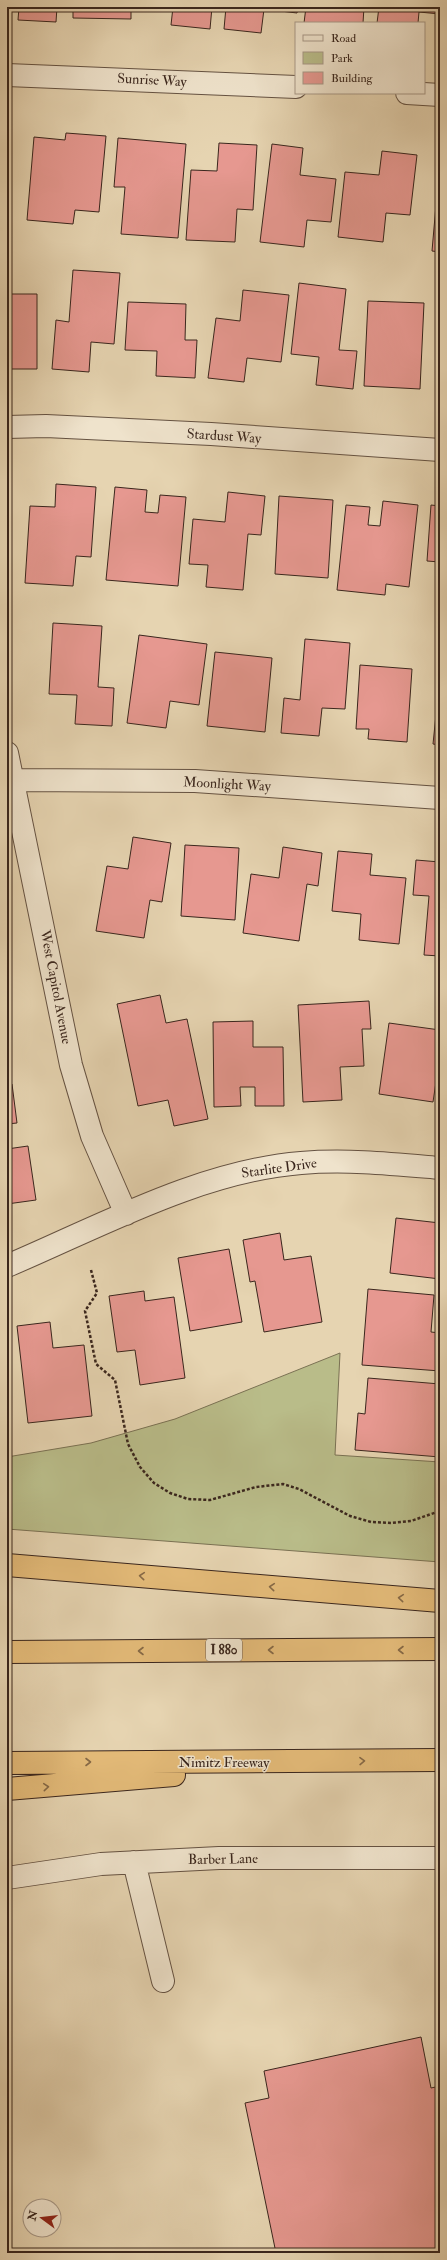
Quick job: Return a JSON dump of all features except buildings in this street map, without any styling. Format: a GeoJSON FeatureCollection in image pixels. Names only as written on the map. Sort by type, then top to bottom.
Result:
{"type":"FeatureCollection","features":[{"type":"Feature","properties":{"kind":"highway"},"geometry":{"type":"LineString","coordinates":[[7,1565],[440,1601]]}},
{"type":"Feature","properties":{"kind":"highway","name":"I 880"},"geometry":{"type":"LineString","coordinates":[[7,1652],[440,1649]]}},
{"type":"Feature","properties":{"kind":"highway","name":"Nimitz Freeway"},"geometry":{"type":"LineString","coordinates":[[7,1763],[440,1760]]}},
{"type":"Feature","properties":{"kind":"highway"},"geometry":{"type":"LineString","coordinates":[[7,1789],[323,1761]]}},
{"type":"Feature","properties":{"kind":"street","name":"Sunrise Way"},"geometry":{"type":"LineString","coordinates":[[7,75],[295,87]]}},
{"type":"Feature","properties":{"kind":"street"},"geometry":{"type":"LineString","coordinates":[[424,94],[440,95]]}},
{"type":"Feature","properties":{"kind":"street","name":"Stardust Way"},"geometry":{"type":"LineString","coordinates":[[7,427],[46,426],[211,434],[440,450]]}},
{"type":"Feature","properties":{"kind":"street","name":"West Capitol Avenue"},"geometry":{"type":"LineString","coordinates":[[7,754],[71,1065],[92,1136],[126,1214]]}},
{"type":"Feature","properties":{"kind":"street","name":"Moonlight Way"},"geometry":{"type":"LineString","coordinates":[[13,780],[195,781],[440,798]]}},
{"type":"Feature","properties":{"kind":"street","name":"Starlite Drive"},"geometry":{"type":"LineString","coordinates":[[7,1266],[190,1187],[241,1173],[300,1163],[352,1161],[440,1168]]}},
{"type":"Feature","properties":{"kind":"street","name":"Barber Lane"},"geometry":{"type":"LineString","coordinates":[[7,1878],[101,1864],[219,1858],[440,1858]]}},
{"type":"Feature","properties":{"kind":"street"},"geometry":{"type":"LineString","coordinates":[[134,1862],[163,1981]]}},
{"type":"Feature","properties":{"kind":"path"},"geometry":{"type":"LineString","coordinates":[[91,1270],[97,1293],[85,1311],[96,1364],[115,1380],[128,1444],[140,1467],[154,1483],[170,1492],[188,1498],[210,1500],[256,1487],[283,1484],[299,1489],[350,1516],[371,1522],[391,1523],[411,1521],[440,1511]]}},
{"type":"Feature","properties":{"kind":"green space"},"geometry":{"type":"Polygon","coordinates":[[[340,1353],[335,1455],[440,1462],[440,1562],[7,1529],[7,1457],[91,1443],[175,1419],[340,1353]]]}}]}
